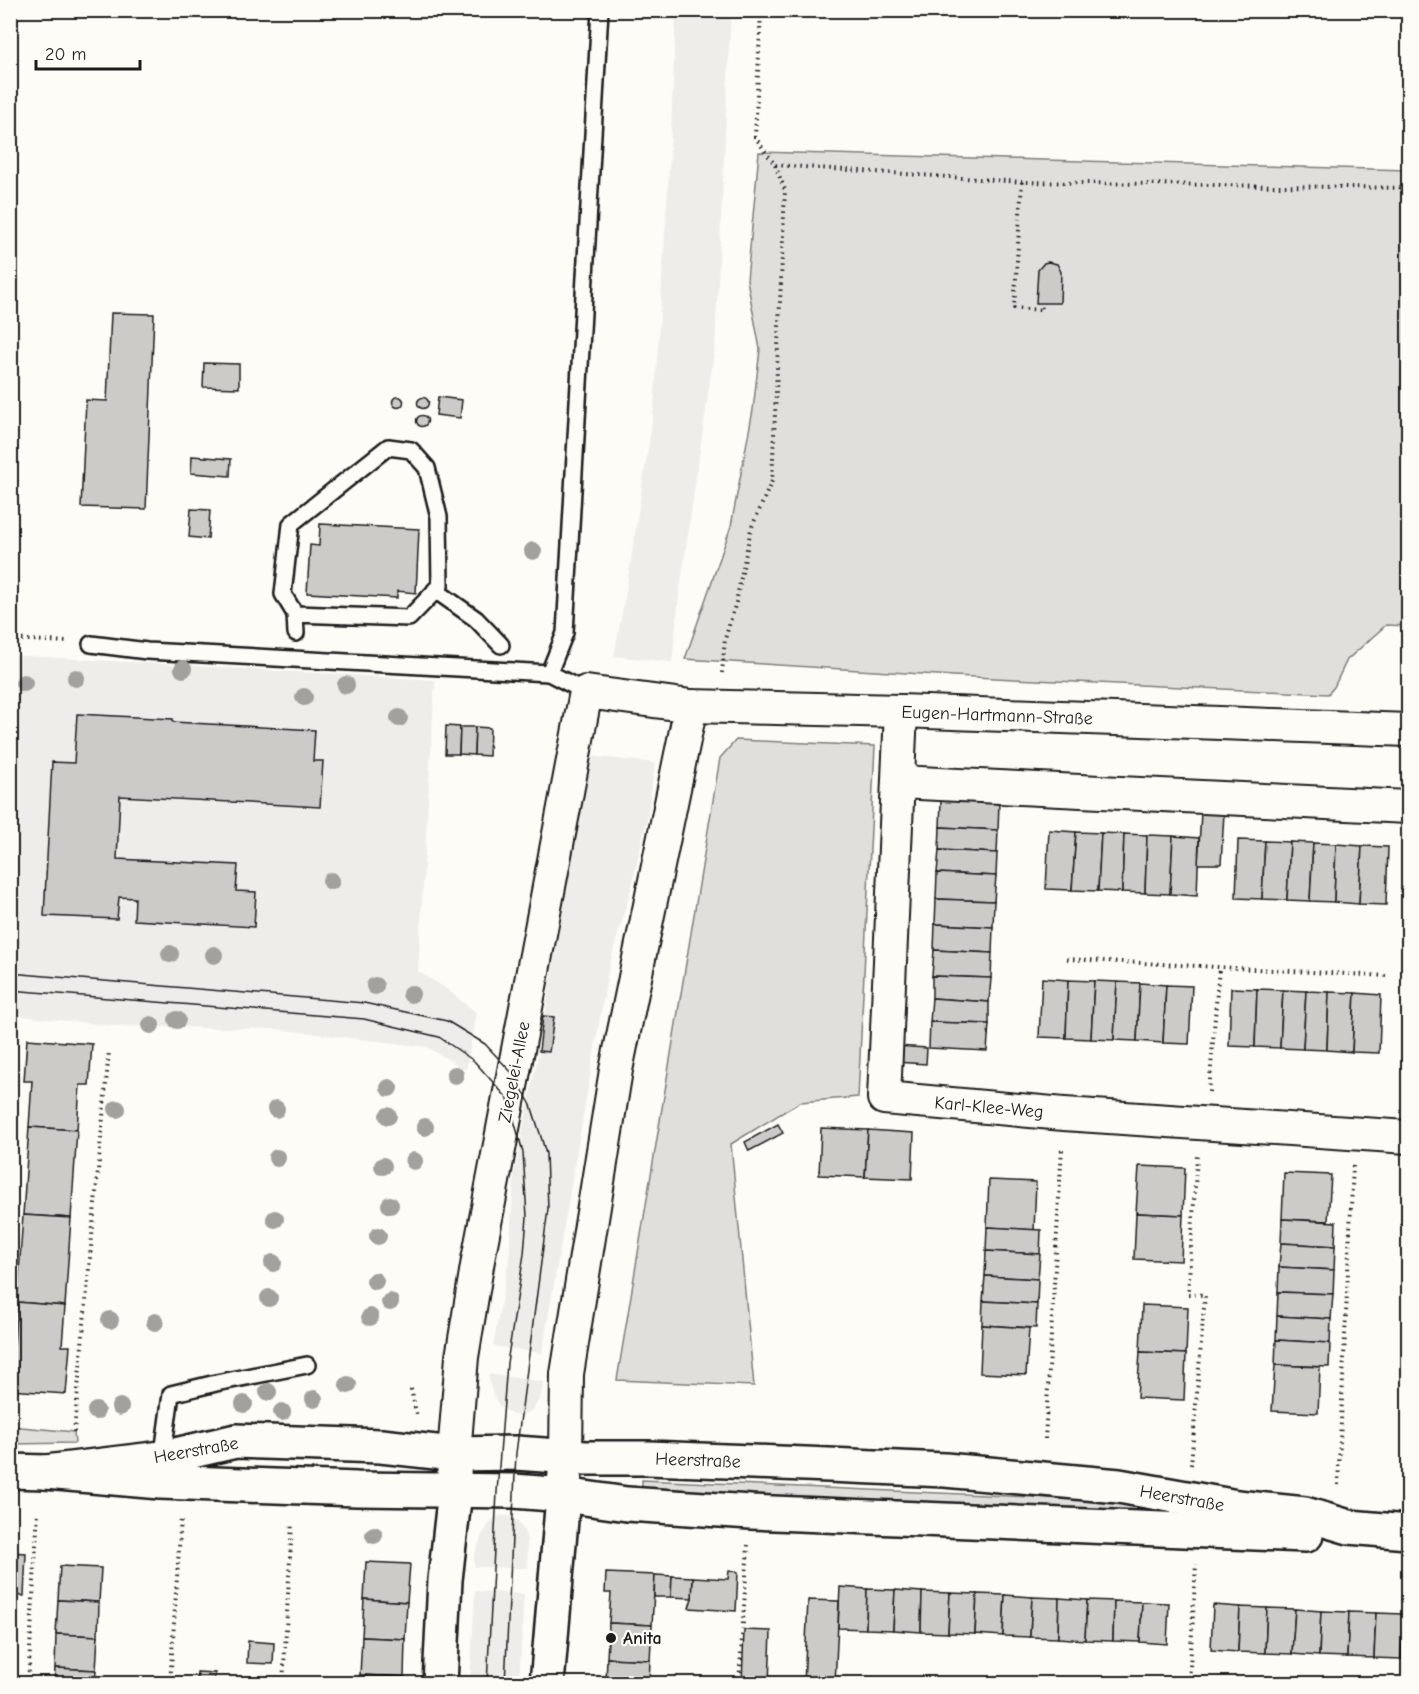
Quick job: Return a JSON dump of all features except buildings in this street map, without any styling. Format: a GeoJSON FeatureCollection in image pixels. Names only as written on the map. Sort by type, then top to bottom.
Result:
{"type":"FeatureCollection","features":[{"type":"Feature","properties":{"kind":"main road","name":"Heerstraße"},"geometry":{"type":"LineString","coordinates":[[161,1470],[236,1441],[381,1446],[454,1454],[516,1453],[910,1468],[1119,1486],[1237,1507],[1305,1514],[1349,1527],[1408,1532]]}},
{"type":"Feature","properties":{"kind":"main road"},"geometry":{"type":"LineString","coordinates":[[440,1683],[445,1580],[455,1491],[454,1454]]}},
{"type":"Feature","properties":{"kind":"main road"},"geometry":{"type":"LineString","coordinates":[[547,1683],[566,1456]]}},
{"type":"Feature","properties":{"kind":"main road","name":"Heerstraße"},"geometry":{"type":"LineString","coordinates":[[10,1471],[161,1470],[455,1491],[514,1491],[627,1504],[751,1512],[1304,1535],[1349,1527]]}},
{"type":"Feature","properties":{"kind":"street","name":"Eugen-Hartmann-Straße"},"geometry":{"type":"LineString","coordinates":[[586,692],[705,706],[1408,730]]}},
{"type":"Feature","properties":{"kind":"street","name":"Ziegelei-Allee"},"geometry":{"type":"LineString","coordinates":[[454,1454],[462,1357],[478,1260],[586,692]]}},
{"type":"Feature","properties":{"kind":"street"},"geometry":{"type":"LineString","coordinates":[[566,1456],[567,1374],[614,1082],[705,706]]}},
{"type":"Feature","properties":{"kind":"street","name":"Karl-Klee-Weg"},"geometry":{"type":"LineString","coordinates":[[901,711],[884,1098],[1064,1114],[1408,1137]]}},
{"type":"Feature","properties":{"kind":"street"},"geometry":{"type":"LineString","coordinates":[[899,782],[1408,807]]}},
{"type":"Feature","properties":{"kind":"lane"},"geometry":{"type":"LineString","coordinates":[[549,673],[565,633],[600,10]]}},
{"type":"Feature","properties":{"kind":"lane"},"geometry":{"type":"LineString","coordinates":[[295,614],[409,618],[440,586],[439,517],[427,468],[411,450],[388,447],[291,524],[283,594],[295,614],[296,633]]}},
{"type":"Feature","properties":{"kind":"lane"},"geometry":{"type":"LineString","coordinates":[[435,591],[476,618],[501,645]]}},
{"type":"Feature","properties":{"kind":"lane"},"geometry":{"type":"LineString","coordinates":[[90,644],[147,651],[549,673],[586,692]]}},
{"type":"Feature","properties":{"kind":"lane"},"geometry":{"type":"LineString","coordinates":[[161,1470],[171,1394],[307,1365]]}},
{"type":"Feature","properties":{"kind":"path"},"geometry":{"type":"LineString","coordinates":[[705,706],[735,602],[751,529],[772,481],[785,190],[775,165],[755,137],[761,10]]}},
{"type":"Feature","properties":{"kind":"path"},"geometry":{"type":"LineString","coordinates":[[775,165],[1022,182],[1408,188]]}},
{"type":"Feature","properties":{"kind":"path"},"geometry":{"type":"LineString","coordinates":[[1022,182],[1014,308],[1042,310],[1041,303]]}},
{"type":"Feature","properties":{"kind":"path"},"geometry":{"type":"LineString","coordinates":[[10,639],[90,644]]}},
{"type":"Feature","properties":{"kind":"path"},"geometry":{"type":"LineString","coordinates":[[1067,959],[1386,975]]}},
{"type":"Feature","properties":{"kind":"path"},"geometry":{"type":"LineString","coordinates":[[1191,1476],[1205,1294],[1188,1294],[1219,967]]}},
{"type":"Feature","properties":{"kind":"path"},"geometry":{"type":"LineString","coordinates":[[74,1432],[109,1051]]}},
{"type":"Feature","properties":{"kind":"path"},"geometry":{"type":"LineString","coordinates":[[1045,1439],[1064,1114]]}},
{"type":"Feature","properties":{"kind":"path"},"geometry":{"type":"LineString","coordinates":[[1338,1485],[1355,1133]]}},
{"type":"Feature","properties":{"kind":"path"},"geometry":{"type":"LineString","coordinates":[[28,1683],[38,1511]]}},
{"type":"Feature","properties":{"kind":"path"},"geometry":{"type":"LineString","coordinates":[[170,1683],[181,1515]]}},
{"type":"Feature","properties":{"kind":"path"},"geometry":{"type":"LineString","coordinates":[[283,1683],[292,1522]]}},
{"type":"Feature","properties":{"kind":"path"},"geometry":{"type":"LineString","coordinates":[[739,1683],[748,1542]]}},
{"type":"Feature","properties":{"kind":"path"},"geometry":{"type":"LineString","coordinates":[[1190,1683],[1196,1560]]}},
{"type":"Feature","properties":{"kind":"shaded area"},"geometry":{"type":"Polygon","coordinates":[[[676,11],[731,11],[715,346],[679,596],[672,662],[614,656],[654,409],[670,155],[676,11]]]}},
{"type":"Feature","properties":{"kind":"shaded area"},"geometry":{"type":"Polygon","coordinates":[[[759,152],[1408,170],[1408,626],[1386,625],[1347,660],[1334,687],[1328,694],[954,676],[685,659],[731,526],[753,410],[760,349],[747,280],[759,152]]]}},
{"type":"Feature","properties":{"kind":"shaded area"},"geometry":{"type":"Polygon","coordinates":[[[10,655],[435,680],[418,971],[445,988],[477,1013],[466,1070],[427,1047],[275,1029],[116,1026],[11,1015],[10,655]]]}},
{"type":"Feature","properties":{"kind":"shaded area"},"geometry":{"type":"Polygon","coordinates":[[[736,740],[875,746],[858,1097],[800,1102],[731,1144],[754,1386],[617,1380],[720,758],[736,740]]]}},
{"type":"Feature","properties":{"kind":"shaded area"},"geometry":{"type":"Polygon","coordinates":[[[588,756],[655,763],[647,819],[631,889],[609,966],[542,1353],[493,1346],[509,1260],[514,1174],[539,1051],[588,756]]]}},
{"type":"Feature","properties":{"kind":"shaded area"},"geometry":{"type":"Polygon","coordinates":[[[488,1374],[544,1382],[540,1398],[532,1410],[521,1416],[513,1415],[499,1406],[492,1393],[488,1374]]]}},
{"type":"Feature","properties":{"kind":"shaded area"},"geometry":{"type":"Polygon","coordinates":[[[11,1426],[74,1432],[75,1443],[11,1444],[11,1426]]]}},
{"type":"Feature","properties":{"kind":"shaded area"},"geometry":{"type":"Polygon","coordinates":[[[642,1480],[1125,1501],[1217,1519],[642,1491],[642,1480]]]}},
{"type":"Feature","properties":{"kind":"shaded area"},"geometry":{"type":"Polygon","coordinates":[[[500,1516],[509,1516],[518,1521],[524,1531],[527,1540],[528,1568],[474,1567],[474,1556],[483,1533],[491,1521],[500,1516]]]}},
{"type":"Feature","properties":{"kind":"shaded area"},"geometry":{"type":"Polygon","coordinates":[[[475,1591],[524,1594],[519,1683],[470,1683],[475,1591]]]}},
{"type":"Feature","properties":{"kind":"tram line"},"geometry":{"type":"LineString","coordinates":[[10,973],[364,1003],[447,1021],[485,1044],[514,1075],[531,1105],[546,1154],[548,1209],[516,1453],[505,1684]]}},
{"type":"Feature","properties":{"kind":"tram line"},"geometry":{"type":"LineString","coordinates":[[10,990],[364,1019],[439,1037],[474,1061],[508,1099],[523,1152],[527,1217],[524,1254],[507,1363],[497,1492],[487,1684]]}},
{"type":"Feature","properties":{"kind":"place","name":"Anita"},"geometry":{"type":"Point","coordinates":[611,1638]}}]}
